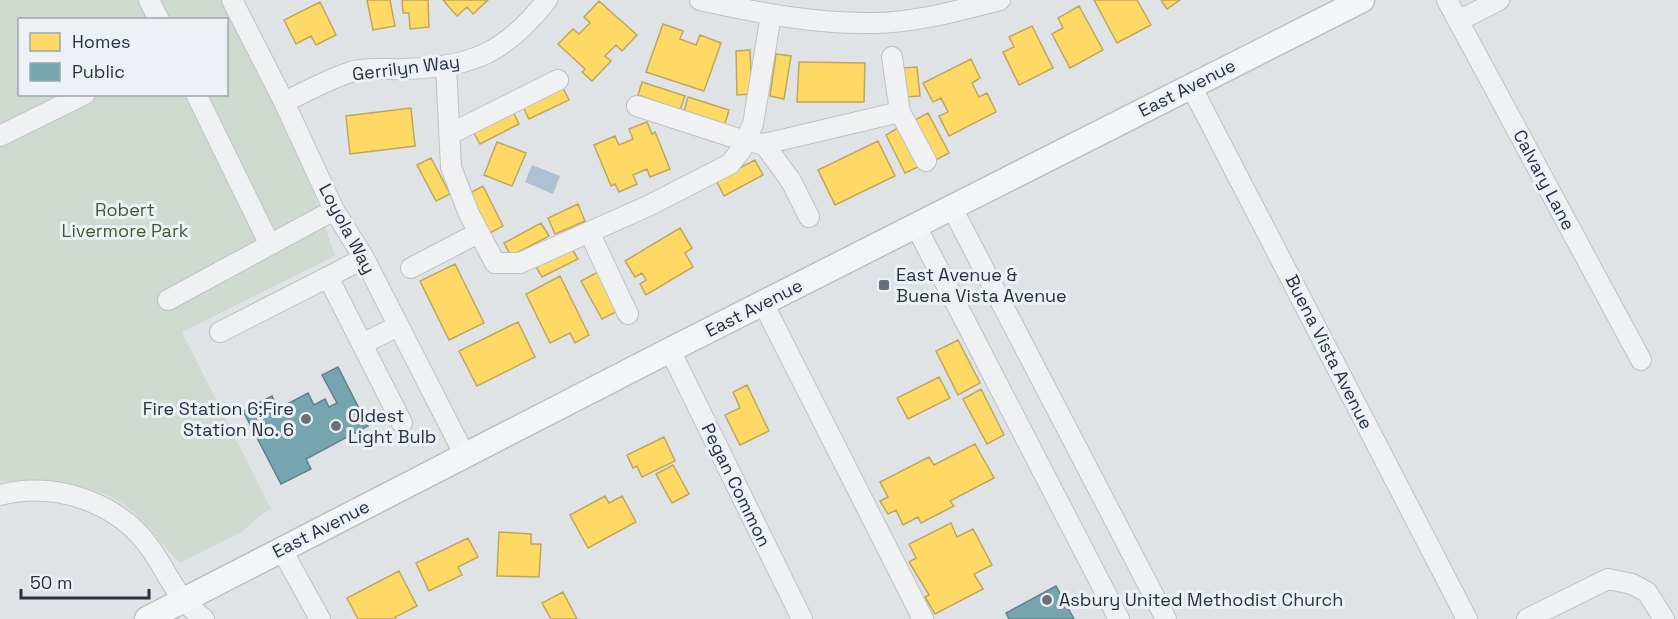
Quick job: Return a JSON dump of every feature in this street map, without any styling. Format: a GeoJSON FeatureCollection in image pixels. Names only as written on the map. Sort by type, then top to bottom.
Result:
{"type":"FeatureCollection","features":[{"type":"Feature","properties":{"kind":"main road","name":"East Avenue"},"geometry":{"type":"LineString","coordinates":[[147,619],[670,350],[1362,0]]}},
{"type":"Feature","properties":{"kind":"street"},"geometry":{"type":"LineString","coordinates":[[149,0],[158,18]]}},
{"type":"Feature","properties":{"kind":"street","name":"Gerrilyn Way"},"geometry":{"type":"LineString","coordinates":[[284,102],[352,71],[437,68],[471,60],[503,45],[529,24],[547,0]]}},
{"type":"Feature","properties":{"kind":"street"},"geometry":{"type":"LineString","coordinates":[[700,0],[807,21],[875,23],[943,14],[1000,0]]}},
{"type":"Feature","properties":{"kind":"street","name":"Calvary Lane"},"geometry":{"type":"LineString","coordinates":[[1447,0],[1641,360]]}},
{"type":"Feature","properties":{"kind":"street"},"geometry":{"type":"LineString","coordinates":[[1458,21],[1499,0]]}},
{"type":"Feature","properties":{"kind":"street","name":"Loyola Way"},"geometry":{"type":"LineString","coordinates":[[233,12],[284,102],[334,210],[364,258],[465,456]]}},
{"type":"Feature","properties":{"kind":"street"},"geometry":{"type":"LineString","coordinates":[[755,143],[753,123],[771,15]]}},
{"type":"Feature","properties":{"kind":"street"},"geometry":{"type":"LineString","coordinates":[[892,57],[900,112],[926,160]]}},
{"type":"Feature","properties":{"kind":"street"},"geometry":{"type":"LineString","coordinates":[[446,66],[451,167],[469,214],[495,263],[520,263],[648,206],[730,164],[755,143],[900,112]]}},
{"type":"Feature","properties":{"kind":"street"},"geometry":{"type":"LineString","coordinates":[[450,134],[558,80]]}},
{"type":"Feature","properties":{"kind":"street","name":"Buena Vista Avenue"},"geometry":{"type":"LineString","coordinates":[[1191,86],[1467,619]]}},
{"type":"Feature","properties":{"kind":"street"},"geometry":{"type":"LineString","coordinates":[[0,136],[81,96]]}},
{"type":"Feature","properties":{"kind":"street"},"geometry":{"type":"LineString","coordinates":[[197,96],[270,245]]}},
{"type":"Feature","properties":{"kind":"street"},"geometry":{"type":"LineString","coordinates":[[637,106],[755,143],[791,182],[809,217]]}},
{"type":"Feature","properties":{"kind":"street"},"geometry":{"type":"LineString","coordinates":[[952,208],[1166,619]]}},
{"type":"Feature","properties":{"kind":"street"},"geometry":{"type":"LineString","coordinates":[[168,300],[334,210]]}},
{"type":"Feature","properties":{"kind":"street"},"geometry":{"type":"LineString","coordinates":[[916,226],[1119,619]]}},
{"type":"Feature","properties":{"kind":"street"},"geometry":{"type":"LineString","coordinates":[[589,232],[628,314]]}},
{"type":"Feature","properties":{"kind":"street"},"geometry":{"type":"LineString","coordinates":[[411,268],[478,233]]}},
{"type":"Feature","properties":{"kind":"street"},"geometry":{"type":"LineString","coordinates":[[220,332],[364,258]]}},
{"type":"Feature","properties":{"kind":"street"},"geometry":{"type":"LineString","coordinates":[[328,277],[402,423]]}},
{"type":"Feature","properties":{"kind":"street"},"geometry":{"type":"LineString","coordinates":[[763,303],[923,619]]}},
{"type":"Feature","properties":{"kind":"street"},"geometry":{"type":"LineString","coordinates":[[362,344],[398,326]]}},
{"type":"Feature","properties":{"kind":"street","name":"Pegan Common"},"geometry":{"type":"LineString","coordinates":[[670,350],[802,619]]}},
{"type":"Feature","properties":{"kind":"street"},"geometry":{"type":"LineString","coordinates":[[0,495],[18,491],[55,493],[77,495],[99,504],[129,524],[151,548],[183,600],[204,619]]}},
{"type":"Feature","properties":{"kind":"street"},"geometry":{"type":"LineString","coordinates":[[282,550],[320,619]]}},
{"type":"Feature","properties":{"kind":"street"},"geometry":{"type":"LineString","coordinates":[[1527,619],[1608,579],[1632,584],[1647,592],[1664,619]]}},
{"type":"Feature","properties":{"kind":"green space","name":"Robert Livermore Park"},"geometry":{"type":"Polygon","coordinates":[[[0,0],[232,0],[284,102],[335,256],[182,332],[271,509],[258,517],[242,532],[180,563],[145,524],[119,501],[87,488],[52,483],[0,481],[0,0]]]}},
{"type":"Feature","properties":{"kind":"water"},"geometry":{"type":"Polygon","coordinates":[[[532,165],[560,176],[553,194],[525,182],[532,165]]]}},
{"type":"Feature","properties":{"kind":"building: Homes"},"geometry":{"type":"Polygon","coordinates":[[[367,0],[390,0],[395,26],[373,30],[367,0]]]}},
{"type":"Feature","properties":{"kind":"building: Homes"},"geometry":{"type":"Polygon","coordinates":[[[402,0],[428,0],[429,27],[410,29],[409,13],[403,13],[402,0]]]}},
{"type":"Feature","properties":{"kind":"building: Homes"},"geometry":{"type":"Polygon","coordinates":[[[443,0],[488,0],[473,14],[467,7],[457,16],[443,0]]]}},
{"type":"Feature","properties":{"kind":"building: Homes"},"geometry":{"type":"Polygon","coordinates":[[[1094,0],[1137,0],[1151,25],[1117,43],[1094,0]]]}},
{"type":"Feature","properties":{"kind":"building: Homes"},"geometry":{"type":"Polygon","coordinates":[[[1161,0],[1180,0],[1167,9],[1161,0]]]}},
{"type":"Feature","properties":{"kind":"building: Homes"},"geometry":{"type":"Polygon","coordinates":[[[599,1],[637,35],[622,51],[616,45],[605,56],[611,61],[592,81],[582,72],[585,69],[558,44],[573,29],[579,34],[590,23],[584,17],[599,1]]]}},
{"type":"Feature","properties":{"kind":"building: Homes"},"geometry":{"type":"Polygon","coordinates":[[[320,2],[336,35],[316,45],[311,36],[296,44],[284,20],[320,2]]]}},
{"type":"Feature","properties":{"kind":"building: Homes"},"geometry":{"type":"Polygon","coordinates":[[[1079,6],[1103,50],[1070,68],[1052,34],[1063,28],[1058,18],[1079,6]]]}},
{"type":"Feature","properties":{"kind":"building: Homes"},"geometry":{"type":"Polygon","coordinates":[[[663,24],[683,31],[680,39],[696,45],[700,35],[721,43],[704,91],[646,72],[663,24]]]}},
{"type":"Feature","properties":{"kind":"building: Homes"},"geometry":{"type":"Polygon","coordinates":[[[1032,26],[1053,68],[1019,85],[1003,52],[1014,47],[1009,37],[1032,26]]]}},
{"type":"Feature","properties":{"kind":"building: Homes"},"geometry":{"type":"Polygon","coordinates":[[[750,50],[752,94],[737,95],[736,51],[750,50]]]}},
{"type":"Feature","properties":{"kind":"building: Homes"},"geometry":{"type":"Polygon","coordinates":[[[776,54],[791,56],[784,99],[770,96],[776,54]]]}},
{"type":"Feature","properties":{"kind":"building: Homes"},"geometry":{"type":"Polygon","coordinates":[[[971,59],[980,78],[972,83],[979,97],[987,93],[996,112],[949,136],[939,116],[948,112],[941,98],[933,102],[923,83],[971,59]]]}},
{"type":"Feature","properties":{"kind":"building: Homes"},"geometry":{"type":"Polygon","coordinates":[[[799,62],[865,63],[864,102],[797,102],[799,62]]]}},
{"type":"Feature","properties":{"kind":"building: Homes"},"geometry":{"type":"Polygon","coordinates":[[[917,67],[920,96],[906,97],[903,68],[917,67]]]}},
{"type":"Feature","properties":{"kind":"building: Homes"},"geometry":{"type":"Polygon","coordinates":[[[642,82],[685,96],[680,110],[638,95],[642,82]]]}},
{"type":"Feature","properties":{"kind":"building: Homes"},"geometry":{"type":"Polygon","coordinates":[[[562,86],[569,100],[529,119],[522,105],[562,86]]]}},
{"type":"Feature","properties":{"kind":"building: Homes"},"geometry":{"type":"Polygon","coordinates":[[[688,97],[729,110],[725,124],[684,111],[688,97]]]}},
{"type":"Feature","properties":{"kind":"building: Homes"},"geometry":{"type":"Polygon","coordinates":[[[411,108],[415,146],[350,154],[346,116],[411,108]]]}},
{"type":"Feature","properties":{"kind":"building: Homes"},"geometry":{"type":"Polygon","coordinates":[[[512,110],[519,124],[480,144],[473,131],[512,110]]]}},
{"type":"Feature","properties":{"kind":"building: Homes"},"geometry":{"type":"Polygon","coordinates":[[[928,113],[949,153],[936,160],[915,120],[928,113]]]}},
{"type":"Feature","properties":{"kind":"building: Homes"},"geometry":{"type":"Polygon","coordinates":[[[647,122],[652,134],[655,132],[670,169],[650,177],[647,169],[633,175],[637,184],[619,192],[615,184],[611,186],[594,145],[615,136],[619,145],[633,139],[629,129],[647,122]]]}},
{"type":"Feature","properties":{"kind":"building: Homes"},"geometry":{"type":"Polygon","coordinates":[[[898,128],[918,167],[905,173],[886,135],[898,128]]]}},
{"type":"Feature","properties":{"kind":"building: Homes"},"geometry":{"type":"Polygon","coordinates":[[[878,141],[895,176],[835,205],[818,170],[878,141]]]}},
{"type":"Feature","properties":{"kind":"building: Homes"},"geometry":{"type":"Polygon","coordinates":[[[497,142],[526,153],[512,186],[484,175],[497,142]]]}},
{"type":"Feature","properties":{"kind":"building: Homes"},"geometry":{"type":"Polygon","coordinates":[[[431,158],[450,194],[436,201],[417,165],[431,158]]]}},
{"type":"Feature","properties":{"kind":"building: Homes"},"geometry":{"type":"Polygon","coordinates":[[[755,160],[763,175],[724,196],[716,180],[755,160]]]}},
{"type":"Feature","properties":{"kind":"building: Homes"},"geometry":{"type":"Polygon","coordinates":[[[483,186],[503,226],[490,233],[470,193],[483,186]]]}},
{"type":"Feature","properties":{"kind":"building: Homes"},"geometry":{"type":"Polygon","coordinates":[[[578,204],[585,221],[555,234],[548,218],[578,204]]]}},
{"type":"Feature","properties":{"kind":"building: Homes"},"geometry":{"type":"Polygon","coordinates":[[[541,223],[549,236],[511,256],[504,243],[541,223]]]}},
{"type":"Feature","properties":{"kind":"building: Homes"},"geometry":{"type":"Polygon","coordinates":[[[680,228],[692,248],[685,253],[693,267],[646,295],[640,284],[646,280],[642,273],[635,277],[625,261],[680,228]]]}},
{"type":"Feature","properties":{"kind":"building: Homes"},"geometry":{"type":"Polygon","coordinates":[[[571,247],[578,259],[542,277],[535,265],[571,247]]]}},
{"type":"Feature","properties":{"kind":"building: Homes"},"geometry":{"type":"Polygon","coordinates":[[[455,264],[484,323],[449,340],[420,281],[455,264]]]}},
{"type":"Feature","properties":{"kind":"building: Homes"},"geometry":{"type":"Polygon","coordinates":[[[598,272],[618,311],[602,319],[581,281],[598,272]]]}},
{"type":"Feature","properties":{"kind":"building: Homes"},"geometry":{"type":"Polygon","coordinates":[[[560,276],[589,335],[575,343],[570,333],[550,343],[526,294],[560,276]]]}},
{"type":"Feature","properties":{"kind":"building: Homes"},"geometry":{"type":"Polygon","coordinates":[[[518,322],[535,357],[477,386],[459,351],[518,322]]]}},
{"type":"Feature","properties":{"kind":"building: Homes"},"geometry":{"type":"Polygon","coordinates":[[[958,340],[980,383],[958,395],[936,351],[958,340]]]}},
{"type":"Feature","properties":{"kind":"building: Homes"},"geometry":{"type":"Polygon","coordinates":[[[939,377],[950,398],[908,419],[897,398],[939,377]]]}},
{"type":"Feature","properties":{"kind":"building: Homes"},"geometry":{"type":"Polygon","coordinates":[[[747,385],[769,431],[740,445],[725,415],[740,408],[733,392],[747,385]]]}},
{"type":"Feature","properties":{"kind":"building: Homes"},"geometry":{"type":"Polygon","coordinates":[[[981,389],[1004,435],[987,444],[963,399],[981,389]]]}},
{"type":"Feature","properties":{"kind":"building: Homes"},"geometry":{"type":"Polygon","coordinates":[[[664,437],[675,461],[642,477],[637,466],[633,468],[627,455],[664,437]]]}},
{"type":"Feature","properties":{"kind":"building: Homes"},"geometry":{"type":"Polygon","coordinates":[[[975,444],[994,478],[950,501],[954,506],[921,523],[918,517],[903,525],[896,510],[888,514],[880,501],[888,497],[880,482],[929,457],[934,465],[975,444]]]}},
{"type":"Feature","properties":{"kind":"building: Homes"},"geometry":{"type":"Polygon","coordinates":[[[673,465],[689,494],[672,503],[656,474],[673,465]]]}},
{"type":"Feature","properties":{"kind":"building: Homes"},"geometry":{"type":"Polygon","coordinates":[[[605,496],[609,503],[622,496],[636,522],[588,548],[570,515],[605,496]]]}},
{"type":"Feature","properties":{"kind":"building: Homes"},"geometry":{"type":"Polygon","coordinates":[[[951,523],[957,537],[973,529],[992,565],[974,574],[983,589],[935,614],[925,597],[929,595],[909,562],[916,558],[909,544],[951,523]]]}},
{"type":"Feature","properties":{"kind":"building: Homes"},"geometry":{"type":"Polygon","coordinates":[[[499,532],[531,534],[531,544],[541,544],[539,577],[497,576],[499,532]]]}},
{"type":"Feature","properties":{"kind":"building: Homes"},"geometry":{"type":"Polygon","coordinates":[[[468,538],[478,557],[458,567],[462,575],[429,591],[416,563],[468,538]]]}},
{"type":"Feature","properties":{"kind":"building: Homes"},"geometry":{"type":"Polygon","coordinates":[[[399,571],[417,606],[395,617],[396,619],[358,619],[347,598],[399,571]]]}},
{"type":"Feature","properties":{"kind":"building: Homes"},"geometry":{"type":"Polygon","coordinates":[[[563,592],[577,619],[551,619],[542,603],[563,592]]]}},
{"type":"Feature","properties":{"kind":"building: Public","name":"Fire Station 6;Fire Station No. 6"},"geometry":{"type":"Polygon","coordinates":[[[338,367],[368,426],[306,459],[311,469],[281,484],[243,411],[272,396],[278,409],[308,393],[314,405],[325,399],[329,407],[337,403],[322,375],[338,367]]]}},
{"type":"Feature","properties":{"kind":"building: Public","name":"Asbury United Methodist Church"},"geometry":{"type":"Polygon","coordinates":[[[1056,586],[1074,619],[1009,619],[1006,613],[1056,586]]]}},
{"type":"Feature","properties":{"kind":"place","name":"East Avenue & Buena Vista Avenue"},"geometry":{"type":"Point","coordinates":[884,285]}},
{"type":"Feature","properties":{"kind":"place","name":"Fire Station 6;Fire Station No. 6"},"geometry":{"type":"Point","coordinates":[306,419]}},
{"type":"Feature","properties":{"kind":"place","name":"Oldest Light Bulb"},"geometry":{"type":"Point","coordinates":[336,426]}},
{"type":"Feature","properties":{"kind":"place","name":"Asbury United Methodist Church"},"geometry":{"type":"Point","coordinates":[1047,600]}}]}
